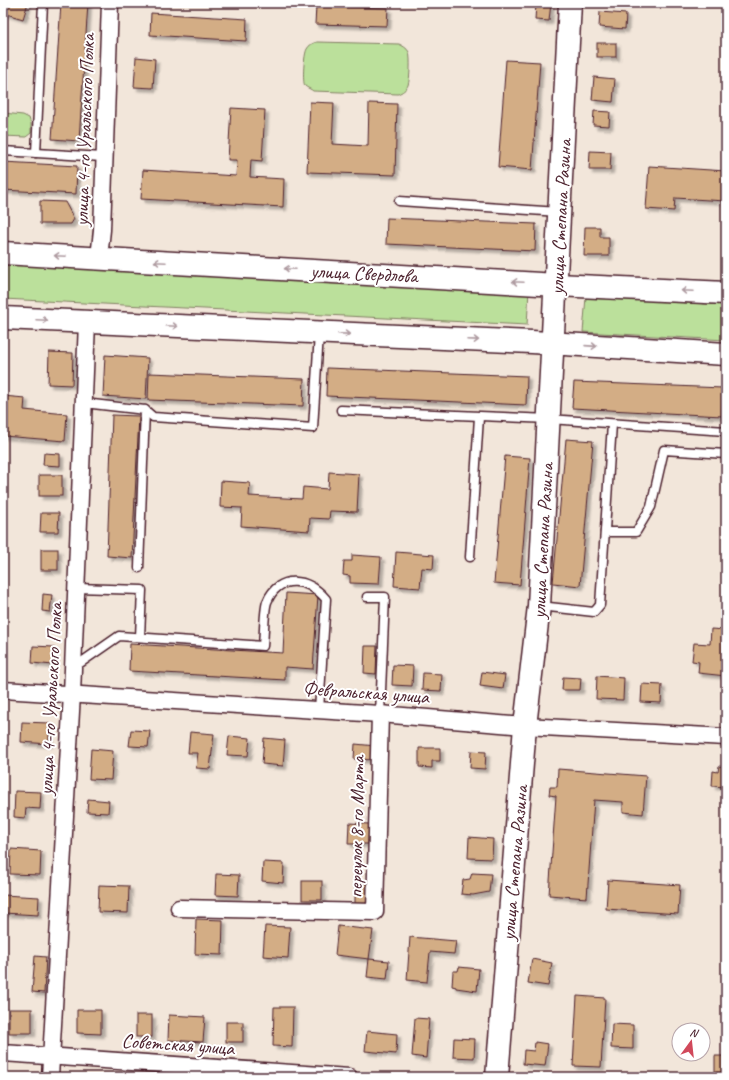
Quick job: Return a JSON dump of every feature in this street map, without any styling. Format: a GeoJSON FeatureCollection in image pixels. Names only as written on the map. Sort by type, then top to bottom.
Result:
{"type":"FeatureCollection","features":[{"type":"Feature","properties":{"kind":"main road","name":"улица Степана Разина"},"geometry":{"type":"LineString","coordinates":[[497,1077],[525,726],[539,606],[570,3]]}},
{"type":"Feature","properties":{"kind":"main road","name":"улица Свердлова"},"geometry":{"type":"LineString","coordinates":[[3,253],[556,285],[726,293]]}},
{"type":"Feature","properties":{"kind":"main road"},"geometry":{"type":"LineString","coordinates":[[3,318],[552,343],[726,354]]}},
{"type":"Feature","properties":{"kind":"street","name":"улица 4-го Уральского Полка"},"geometry":{"type":"LineString","coordinates":[[99,258],[102,230],[110,3]]}},
{"type":"Feature","properties":{"kind":"street","name":"улица 4-го Уральского Полка"},"geometry":{"type":"LineString","coordinates":[[50,1077],[72,694],[87,322]]}},
{"type":"Feature","properties":{"kind":"street","name":"Февральская улица"},"geometry":{"type":"LineString","coordinates":[[3,690],[380,714],[525,726],[726,737]]}},
{"type":"Feature","properties":{"kind":"street","name":"переулок 8-го Марта"},"geometry":{"type":"LineString","coordinates":[[179,908],[375,912],[380,714]]}},
{"type":"Feature","properties":{"kind":"street","name":"Советская улица"},"geometry":{"type":"LineString","coordinates":[[3,1053],[349,1077]]}},
{"type":"Feature","properties":{"kind":"lane"},"geometry":{"type":"LineString","coordinates":[[36,153],[43,3]]}},
{"type":"Feature","properties":{"kind":"lane"},"geometry":{"type":"LineString","coordinates":[[3,151],[104,157]]}},
{"type":"Feature","properties":{"kind":"lane"},"geometry":{"type":"LineString","coordinates":[[399,201],[560,212]]}},
{"type":"Feature","properties":{"kind":"lane"},"geometry":{"type":"LineString","coordinates":[[84,403],[145,410],[153,417],[313,428],[319,333]]}},
{"type":"Feature","properties":{"kind":"lane"},"geometry":{"type":"LineString","coordinates":[[139,568],[145,410]]}},
{"type":"Feature","properties":{"kind":"lane"},"geometry":{"type":"LineString","coordinates":[[341,410],[549,419],[726,431]]}},
{"type":"Feature","properties":{"kind":"lane"},"geometry":{"type":"LineString","coordinates":[[470,557],[480,417]]}},
{"type":"Feature","properties":{"kind":"lane"},"geometry":{"type":"LineString","coordinates":[[539,606],[594,612],[600,605],[612,424]]}},
{"type":"Feature","properties":{"kind":"lane"},"geometry":{"type":"LineString","coordinates":[[605,532],[636,532],[651,507],[664,450],[726,454]]}},
{"type":"Feature","properties":{"kind":"lane"},"geometry":{"type":"LineString","coordinates":[[73,668],[119,636],[263,646],[266,603],[276,588],[290,581],[306,584],[318,590],[326,599],[319,710]]}},
{"type":"Feature","properties":{"kind":"lane"},"geometry":{"type":"LineString","coordinates":[[76,588],[142,590],[140,637]]}},
{"type":"Feature","properties":{"kind":"lane"},"geometry":{"type":"LineString","coordinates":[[367,597],[385,597],[380,714]]}},
{"type":"Feature","properties":{"kind":"green space"},"geometry":{"type":"Polygon","coordinates":[[[317,42],[399,44],[403,46],[407,49],[410,55],[410,74],[407,87],[404,91],[398,94],[313,91],[305,86],[304,68],[307,49],[311,44],[317,42]]]}},
{"type":"Feature","properties":{"kind":"green space"},"geometry":{"type":"Polygon","coordinates":[[[3,113],[23,115],[29,118],[31,133],[26,137],[3,136],[3,113]]]}},
{"type":"Feature","properties":{"kind":"green space"},"geometry":{"type":"Polygon","coordinates":[[[3,264],[529,290],[527,325],[3,299],[3,264]]]}},
{"type":"Feature","properties":{"kind":"green space"},"geometry":{"type":"Polygon","coordinates":[[[586,297],[726,305],[726,340],[583,332],[586,297]]]}},
{"type":"Feature","properties":{"kind":"building"},"geometry":{"type":"Polygon","coordinates":[[[3,3],[28,3],[23,19],[3,13],[3,3]]]}},
{"type":"Feature","properties":{"kind":"building"},"geometry":{"type":"Polygon","coordinates":[[[61,3],[88,3],[79,141],[52,139],[61,3]]]}},
{"type":"Feature","properties":{"kind":"building"},"geometry":{"type":"Polygon","coordinates":[[[536,3],[551,3],[549,21],[535,20],[536,3]]]}},
{"type":"Feature","properties":{"kind":"building"},"geometry":{"type":"Polygon","coordinates":[[[316,6],[388,8],[387,26],[315,24],[316,6]]]}},
{"type":"Feature","properties":{"kind":"building"},"geometry":{"type":"Polygon","coordinates":[[[600,12],[626,14],[625,29],[599,27],[600,12]]]}},
{"type":"Feature","properties":{"kind":"building"},"geometry":{"type":"Polygon","coordinates":[[[151,13],[247,19],[246,41],[150,35],[151,13]]]}},
{"type":"Feature","properties":{"kind":"building"},"geometry":{"type":"Polygon","coordinates":[[[597,43],[616,43],[616,57],[597,57],[597,43]]]}},
{"type":"Feature","properties":{"kind":"building"},"geometry":{"type":"Polygon","coordinates":[[[136,57],[155,59],[153,88],[134,87],[136,57]]]}},
{"type":"Feature","properties":{"kind":"building"},"geometry":{"type":"Polygon","coordinates":[[[506,60],[540,62],[532,170],[498,167],[506,60]]]}},
{"type":"Feature","properties":{"kind":"building"},"geometry":{"type":"Polygon","coordinates":[[[594,77],[615,79],[613,102],[592,100],[594,77]]]}},
{"type":"Feature","properties":{"kind":"building"},"geometry":{"type":"Polygon","coordinates":[[[310,102],[334,103],[332,144],[368,146],[369,103],[397,104],[395,175],[307,172],[310,102]]]}},
{"type":"Feature","properties":{"kind":"building"},"geometry":{"type":"Polygon","coordinates":[[[231,108],[265,110],[262,161],[251,160],[250,177],[284,179],[283,207],[141,199],[143,170],[236,176],[237,160],[228,160],[231,108]]]}},
{"type":"Feature","properties":{"kind":"building"},"geometry":{"type":"Polygon","coordinates":[[[594,111],[610,112],[609,126],[593,125],[594,111]]]}},
{"type":"Feature","properties":{"kind":"building"},"geometry":{"type":"Polygon","coordinates":[[[590,151],[611,152],[610,170],[589,170],[590,151]]]}},
{"type":"Feature","properties":{"kind":"building"},"geometry":{"type":"Polygon","coordinates":[[[3,162],[77,166],[76,194],[3,190],[3,162]]]}},
{"type":"Feature","properties":{"kind":"building"},"geometry":{"type":"Polygon","coordinates":[[[649,166],[726,171],[726,201],[675,198],[674,211],[646,209],[649,166]]]}},
{"type":"Feature","properties":{"kind":"building"},"geometry":{"type":"Polygon","coordinates":[[[40,201],[65,202],[74,219],[71,224],[40,224],[40,201]]]}},
{"type":"Feature","properties":{"kind":"building"},"geometry":{"type":"Polygon","coordinates":[[[387,218],[536,224],[535,251],[386,244],[387,218]]]}},
{"type":"Feature","properties":{"kind":"building"},"geometry":{"type":"Polygon","coordinates":[[[585,227],[600,227],[600,237],[609,237],[609,256],[584,256],[585,227]]]}},
{"type":"Feature","properties":{"kind":"building"},"geometry":{"type":"Polygon","coordinates":[[[49,352],[73,353],[72,385],[48,384],[49,352]]]}},
{"type":"Feature","properties":{"kind":"building"},"geometry":{"type":"Polygon","coordinates":[[[105,355],[148,358],[146,399],[103,396],[105,355]]]}},
{"type":"Feature","properties":{"kind":"building"},"geometry":{"type":"Polygon","coordinates":[[[327,368],[527,376],[526,405],[326,396],[327,368]]]}},
{"type":"Feature","properties":{"kind":"building"},"geometry":{"type":"Polygon","coordinates":[[[149,373],[304,379],[303,406],[148,400],[149,373]]]}},
{"type":"Feature","properties":{"kind":"building"},"geometry":{"type":"Polygon","coordinates":[[[574,382],[723,388],[722,416],[572,408],[574,382]]]}},
{"type":"Feature","properties":{"kind":"building"},"geometry":{"type":"Polygon","coordinates":[[[3,396],[25,398],[24,410],[67,414],[65,441],[3,436],[3,396]]]}},
{"type":"Feature","properties":{"kind":"building"},"geometry":{"type":"Polygon","coordinates":[[[112,415],[139,416],[132,558],[107,556],[112,415]]]}},
{"type":"Feature","properties":{"kind":"building"},"geometry":{"type":"Polygon","coordinates":[[[566,439],[593,441],[580,586],[553,583],[566,439]]]}},
{"type":"Feature","properties":{"kind":"building"},"geometry":{"type":"Polygon","coordinates":[[[44,453],[60,454],[60,466],[43,465],[44,453]]]}},
{"type":"Feature","properties":{"kind":"building"},"geometry":{"type":"Polygon","coordinates":[[[505,456],[530,458],[520,585],[494,583],[505,456]]]}},
{"type":"Feature","properties":{"kind":"building"},"geometry":{"type":"Polygon","coordinates":[[[329,472],[359,474],[357,512],[330,511],[329,519],[310,518],[309,531],[241,526],[242,508],[220,507],[221,481],[250,483],[249,496],[302,499],[303,487],[328,489],[329,472]]]}},
{"type":"Feature","properties":{"kind":"building"},"geometry":{"type":"Polygon","coordinates":[[[39,475],[62,475],[62,496],[39,496],[39,475]]]}},
{"type":"Feature","properties":{"kind":"building"},"geometry":{"type":"Polygon","coordinates":[[[41,513],[59,513],[58,532],[40,532],[41,513]]]}},
{"type":"Feature","properties":{"kind":"building"},"geometry":{"type":"Polygon","coordinates":[[[724,534],[726,534],[726,561],[723,561],[724,534]]]}},
{"type":"Feature","properties":{"kind":"building"},"geometry":{"type":"Polygon","coordinates":[[[41,549],[58,549],[58,570],[41,570],[41,549]]]}},
{"type":"Feature","properties":{"kind":"building"},"geometry":{"type":"Polygon","coordinates":[[[396,552],[434,555],[433,569],[422,568],[420,588],[394,586],[396,552]]]}},
{"type":"Feature","properties":{"kind":"building"},"geometry":{"type":"Polygon","coordinates":[[[352,555],[381,557],[379,584],[350,583],[350,576],[343,575],[344,561],[352,561],[352,555]]]}},
{"type":"Feature","properties":{"kind":"building"},"geometry":{"type":"Polygon","coordinates":[[[286,593],[318,595],[313,669],[285,667],[285,680],[129,671],[130,644],[283,653],[286,593]]]}},
{"type":"Feature","properties":{"kind":"building"},"geometry":{"type":"Polygon","coordinates":[[[43,594],[52,595],[50,612],[42,611],[43,594]]]}},
{"type":"Feature","properties":{"kind":"building"},"geometry":{"type":"Polygon","coordinates":[[[711,629],[726,630],[726,676],[698,673],[699,662],[692,661],[694,643],[710,644],[711,629]]]}},
{"type":"Feature","properties":{"kind":"building"},"geometry":{"type":"Polygon","coordinates":[[[33,646],[54,647],[53,665],[32,663],[33,646]]]}},
{"type":"Feature","properties":{"kind":"building"},"geometry":{"type":"Polygon","coordinates":[[[365,646],[377,646],[376,674],[364,673],[365,646]]]}},
{"type":"Feature","properties":{"kind":"building"},"geometry":{"type":"Polygon","coordinates":[[[393,665],[413,666],[412,686],[392,685],[393,665]]]}},
{"type":"Feature","properties":{"kind":"building"},"geometry":{"type":"Polygon","coordinates":[[[482,672],[505,675],[503,689],[480,686],[482,672]]]}},
{"type":"Feature","properties":{"kind":"building"},"geometry":{"type":"Polygon","coordinates":[[[423,673],[442,674],[441,691],[422,690],[423,673]]]}},
{"type":"Feature","properties":{"kind":"building"},"geometry":{"type":"Polygon","coordinates":[[[597,676],[624,678],[623,700],[596,699],[597,676]]]}},
{"type":"Feature","properties":{"kind":"building"},"geometry":{"type":"Polygon","coordinates":[[[563,677],[581,678],[580,690],[562,690],[563,677]]]}},
{"type":"Feature","properties":{"kind":"building"},"geometry":{"type":"Polygon","coordinates":[[[642,684],[662,685],[661,703],[641,702],[642,684]]]}},
{"type":"Feature","properties":{"kind":"building"},"geometry":{"type":"Polygon","coordinates":[[[22,722],[49,723],[49,744],[21,742],[22,722]]]}},
{"type":"Feature","properties":{"kind":"building"},"geometry":{"type":"Polygon","coordinates":[[[131,730],[150,731],[148,747],[129,746],[131,730]]]}},
{"type":"Feature","properties":{"kind":"building"},"geometry":{"type":"Polygon","coordinates":[[[190,732],[214,734],[210,769],[196,768],[198,753],[188,753],[190,732]]]}},
{"type":"Feature","properties":{"kind":"building"},"geometry":{"type":"Polygon","coordinates":[[[229,736],[250,738],[248,756],[227,755],[229,736]]]}},
{"type":"Feature","properties":{"kind":"building"},"geometry":{"type":"Polygon","coordinates":[[[264,738],[285,740],[283,766],[262,764],[264,738]]]}},
{"type":"Feature","properties":{"kind":"building"},"geometry":{"type":"Polygon","coordinates":[[[355,744],[376,746],[375,760],[354,759],[355,744]]]}},
{"type":"Feature","properties":{"kind":"building"},"geometry":{"type":"Polygon","coordinates":[[[419,748],[440,748],[440,761],[432,761],[432,768],[419,767],[419,748]]]}},
{"type":"Feature","properties":{"kind":"building"},"geometry":{"type":"Polygon","coordinates":[[[91,749],[113,751],[111,780],[89,779],[91,749]]]}},
{"type":"Feature","properties":{"kind":"building"},"geometry":{"type":"Polygon","coordinates":[[[471,751],[486,752],[485,769],[470,768],[471,751]]]}},
{"type":"Feature","properties":{"kind":"building"},"geometry":{"type":"Polygon","coordinates":[[[719,766],[726,767],[726,787],[712,786],[713,771],[718,772],[719,766]]]}},
{"type":"Feature","properties":{"kind":"building"},"geometry":{"type":"Polygon","coordinates":[[[558,769],[646,776],[643,814],[623,812],[623,802],[594,800],[587,898],[549,895],[556,796],[549,795],[550,787],[557,787],[558,769]]]}},
{"type":"Feature","properties":{"kind":"building"},"geometry":{"type":"Polygon","coordinates":[[[15,791],[41,792],[40,809],[26,808],[25,818],[14,817],[15,791]]]}},
{"type":"Feature","properties":{"kind":"building"},"geometry":{"type":"Polygon","coordinates":[[[88,799],[109,801],[108,813],[87,812],[88,799]]]}},
{"type":"Feature","properties":{"kind":"building"},"geometry":{"type":"Polygon","coordinates":[[[349,823],[369,824],[368,844],[348,844],[349,823]]]}},
{"type":"Feature","properties":{"kind":"building"},"geometry":{"type":"Polygon","coordinates":[[[469,837],[493,839],[492,859],[468,858],[469,837]]]}},
{"type":"Feature","properties":{"kind":"building"},"geometry":{"type":"Polygon","coordinates":[[[11,849],[41,851],[40,875],[10,874],[11,849]]]}},
{"type":"Feature","properties":{"kind":"building"},"geometry":{"type":"Polygon","coordinates":[[[263,862],[284,863],[283,883],[262,881],[263,862]]]}},
{"type":"Feature","properties":{"kind":"building"},"geometry":{"type":"Polygon","coordinates":[[[472,873],[491,874],[489,892],[473,895],[461,894],[463,880],[470,879],[472,873]]]}},
{"type":"Feature","properties":{"kind":"building"},"geometry":{"type":"Polygon","coordinates":[[[216,874],[239,875],[238,896],[215,895],[216,874]]]}},
{"type":"Feature","properties":{"kind":"building"},"geometry":{"type":"Polygon","coordinates":[[[608,880],[680,885],[678,914],[606,909],[608,880]]]}},
{"type":"Feature","properties":{"kind":"building"},"geometry":{"type":"Polygon","coordinates":[[[302,881],[322,881],[322,900],[302,900],[302,881]]]}},
{"type":"Feature","properties":{"kind":"building"},"geometry":{"type":"Polygon","coordinates":[[[355,883],[367,884],[367,905],[355,904],[355,883]]]}},
{"type":"Feature","properties":{"kind":"building"},"geometry":{"type":"Polygon","coordinates":[[[99,885],[129,886],[128,913],[98,912],[99,885]]]}},
{"type":"Feature","properties":{"kind":"building"},"geometry":{"type":"Polygon","coordinates":[[[3,895],[39,897],[38,915],[3,913],[3,895]]]}},
{"type":"Feature","properties":{"kind":"building"},"geometry":{"type":"Polygon","coordinates":[[[196,919],[223,920],[222,955],[195,954],[196,919]]]}},
{"type":"Feature","properties":{"kind":"building"},"geometry":{"type":"Polygon","coordinates":[[[265,926],[290,927],[288,958],[263,956],[265,926]]]}},
{"type":"Feature","properties":{"kind":"building"},"geometry":{"type":"Polygon","coordinates":[[[338,926],[373,930],[369,959],[335,955],[338,926]]]}},
{"type":"Feature","properties":{"kind":"building"},"geometry":{"type":"Polygon","coordinates":[[[410,937],[456,941],[454,954],[430,952],[427,982],[407,980],[410,937]]]}},
{"type":"Feature","properties":{"kind":"building"},"geometry":{"type":"Polygon","coordinates":[[[35,956],[46,957],[44,993],[32,992],[35,956]]]}},
{"type":"Feature","properties":{"kind":"building"},"geometry":{"type":"Polygon","coordinates":[[[369,959],[389,961],[387,979],[367,977],[369,959]]]}},
{"type":"Feature","properties":{"kind":"building"},"geometry":{"type":"Polygon","coordinates":[[[532,959],[552,963],[548,986],[528,983],[532,959]]]}},
{"type":"Feature","properties":{"kind":"building"},"geometry":{"type":"Polygon","coordinates":[[[459,967],[479,969],[477,991],[452,986],[453,971],[458,971],[459,967]]]}},
{"type":"Feature","properties":{"kind":"building"},"geometry":{"type":"Polygon","coordinates":[[[577,996],[605,998],[601,1067],[573,1066],[577,996]]]}},
{"type":"Feature","properties":{"kind":"building"},"geometry":{"type":"Polygon","coordinates":[[[274,1007],[293,1007],[292,1047],[273,1046],[274,1007]]]}},
{"type":"Feature","properties":{"kind":"building"},"geometry":{"type":"Polygon","coordinates":[[[9,1009],[32,1009],[32,1033],[9,1033],[9,1009]]]}},
{"type":"Feature","properties":{"kind":"building"},"geometry":{"type":"Polygon","coordinates":[[[77,1010],[101,1010],[101,1034],[77,1033],[77,1010]]]}},
{"type":"Feature","properties":{"kind":"building"},"geometry":{"type":"Polygon","coordinates":[[[136,1015],[152,1015],[152,1037],[136,1037],[136,1015]]]}},
{"type":"Feature","properties":{"kind":"building"},"geometry":{"type":"Polygon","coordinates":[[[169,1015],[205,1017],[203,1042],[168,1040],[169,1015]]]}},
{"type":"Feature","properties":{"kind":"building"},"geometry":{"type":"Polygon","coordinates":[[[415,1018],[429,1019],[426,1058],[412,1056],[415,1018]]]}},
{"type":"Feature","properties":{"kind":"building"},"geometry":{"type":"Polygon","coordinates":[[[226,1022],[243,1022],[243,1042],[226,1042],[226,1022]]]}},
{"type":"Feature","properties":{"kind":"building"},"geometry":{"type":"Polygon","coordinates":[[[612,1024],[633,1025],[633,1049],[611,1048],[612,1024]]]}},
{"type":"Feature","properties":{"kind":"building"},"geometry":{"type":"Polygon","coordinates":[[[367,1031],[397,1034],[396,1054],[365,1051],[367,1031]]]}},
{"type":"Feature","properties":{"kind":"building"},"geometry":{"type":"Polygon","coordinates":[[[454,1038],[475,1039],[474,1058],[453,1057],[454,1038]]]}},
{"type":"Feature","properties":{"kind":"building"},"geometry":{"type":"Polygon","coordinates":[[[535,1042],[548,1044],[545,1066],[523,1064],[524,1050],[534,1051],[535,1042]]]}},
{"type":"Feature","properties":{"kind":"building"},"geometry":{"type":"Polygon","coordinates":[[[715,1056],[726,1056],[726,1076],[715,1076],[715,1056]]]}}]}
